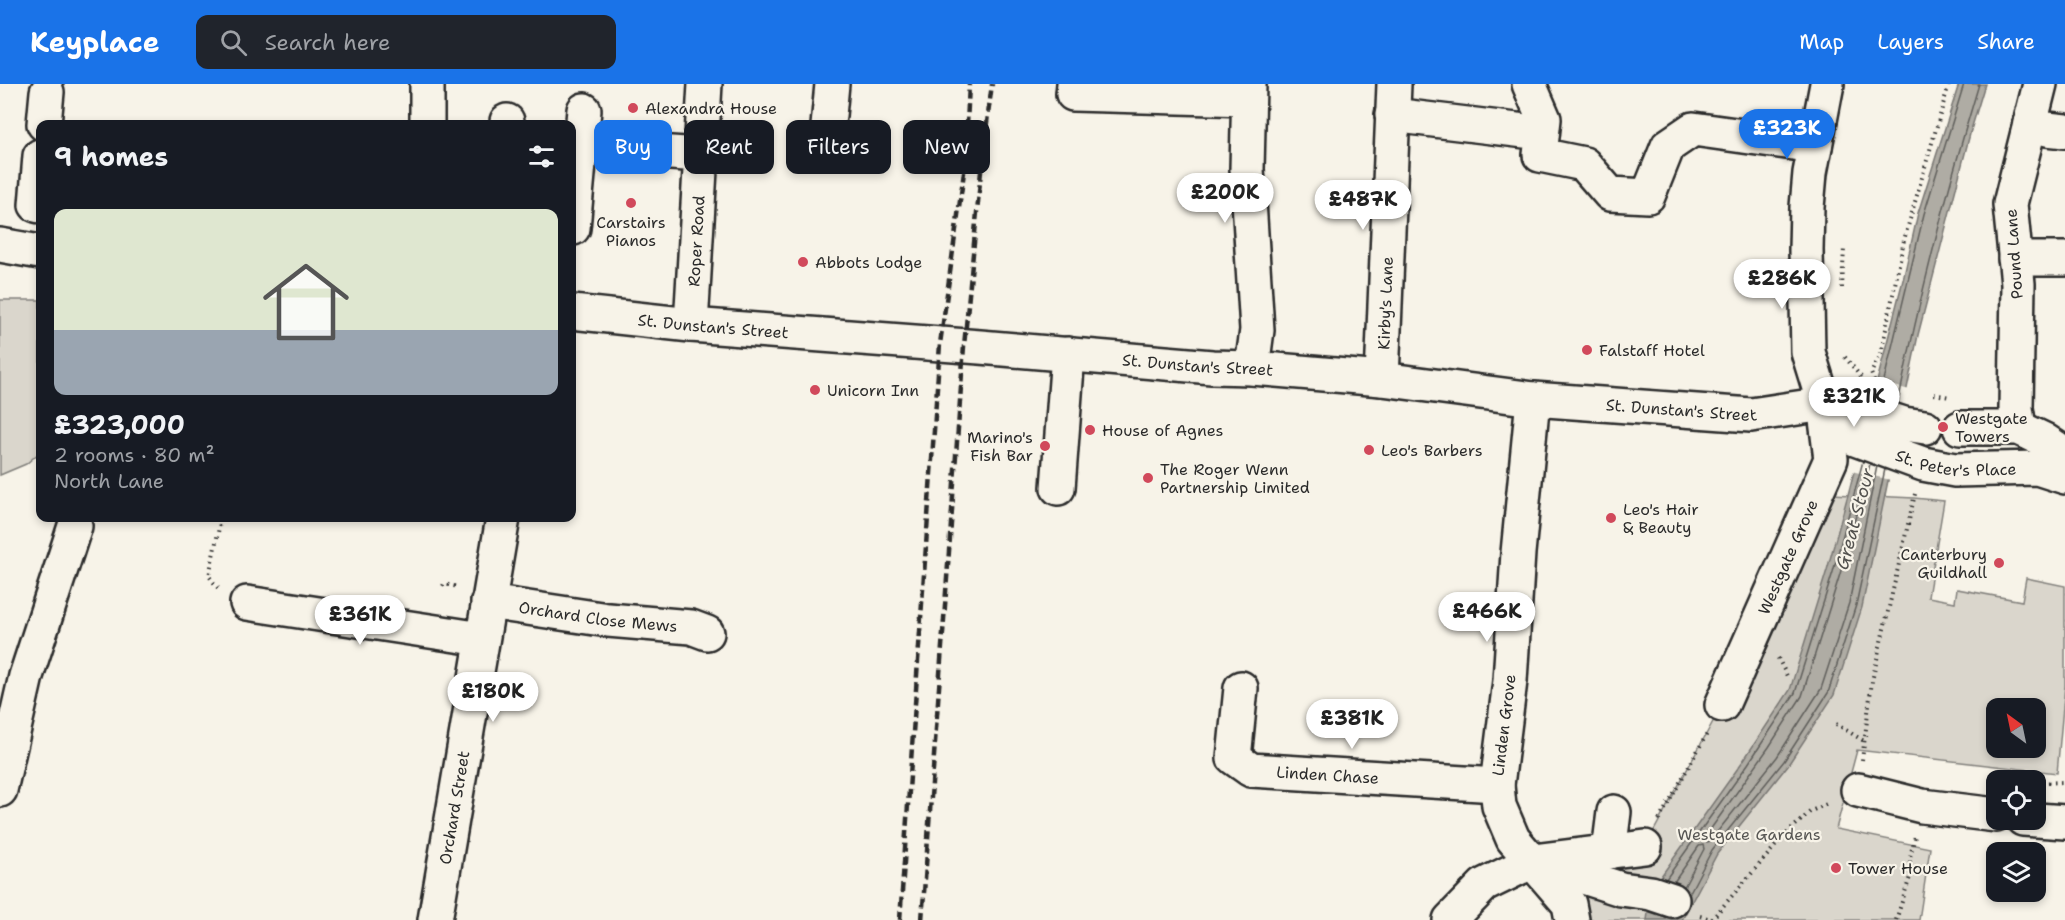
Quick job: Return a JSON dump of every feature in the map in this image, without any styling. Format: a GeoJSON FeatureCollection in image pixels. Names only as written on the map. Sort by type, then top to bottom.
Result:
{"type":"FeatureCollection","features":[{"type":"Feature","properties":{"kind":"street"},"geometry":{"type":"LineString","coordinates":[[427,84],[427,120]]}},
{"type":"Feature","properties":{"kind":"street","name":"Roper Road"},"geometry":{"type":"LineString","coordinates":[[703,120],[705,84]]}},
{"type":"Feature","properties":{"kind":"street"},"geometry":{"type":"LineString","coordinates":[[829,120],[832,84]]}},
{"type":"Feature","properties":{"kind":"street"},"geometry":{"type":"LineString","coordinates":[[1074,84],[1073,94],[1248,91],[1247,169],[1257,330],[1252,368]]}},
{"type":"Feature","properties":{"kind":"street"},"geometry":{"type":"LineString","coordinates":[[1529,84],[1544,119],[1540,155],[1584,164],[1610,194],[1648,196],[1668,146],[1693,129],[1815,146]]}},
{"type":"Feature","properties":{"kind":"street","name":"Westgate Grove"},"geometry":{"type":"LineString","coordinates":[[1722,705],[1831,459],[1824,404],[1808,352],[1807,207],[1815,146],[1827,84]]}},
{"type":"Feature","properties":{"kind":"street","name":"Pound Lane"},"geometry":{"type":"LineString","coordinates":[[2019,428],[2016,408],[2018,284],[2010,204],[2040,84]]}},
{"type":"Feature","properties":{"kind":"street"},"geometry":{"type":"LineString","coordinates":[[44,120],[47,92]]}},
{"type":"Feature","properties":{"kind":"street"},"geometry":{"type":"LineString","coordinates":[[1393,100],[1526,131]]}},
{"type":"Feature","properties":{"kind":"street","name":"Kirby's Lane"},"geometry":{"type":"LineString","coordinates":[[1383,379],[1393,100]]}},
{"type":"Feature","properties":{"kind":"street"},"geometry":{"type":"LineString","coordinates":[[576,198],[584,110]]}},
{"type":"Feature","properties":{"kind":"street"},"geometry":{"type":"LineString","coordinates":[[2030,123],[2047,129],[2065,131]]}},
{"type":"Feature","properties":{"kind":"street"},"geometry":{"type":"LineString","coordinates":[[581,147],[684,154]]}},
{"type":"Feature","properties":{"kind":"street","name":"Roper Road"},"geometry":{"type":"LineString","coordinates":[[691,325],[700,174]]}},
{"type":"Feature","properties":{"kind":"street"},"geometry":{"type":"LineString","coordinates":[[0,245],[36,251]]}},
{"type":"Feature","properties":{"kind":"street"},"geometry":{"type":"LineString","coordinates":[[2015,259],[2065,259]]}},
{"type":"Feature","properties":{"kind":"street","name":"St. Dunstan's Street"},"geometry":{"type":"LineString","coordinates":[[576,312],[691,325],[1383,379],[1533,399],[1750,415],[1824,404]]}},
{"type":"Feature","properties":{"kind":"street"},"geometry":{"type":"LineString","coordinates":[[1058,488],[1068,354]]}},
{"type":"Feature","properties":{"kind":"street","name":"Linden Grove"},"geometry":{"type":"LineString","coordinates":[[1533,399],[1518,554],[1510,681],[1497,784],[1499,806],[1513,839],[1569,904],[1572,920]]}},
{"type":"Feature","properties":{"kind":"street","name":"St. Peter's Place"},"geometry":{"type":"LineString","coordinates":[[1824,404],[1861,426],[1907,459],[1923,464],[1955,470],[2037,468],[2065,477]]}},
{"type":"Feature","properties":{"kind":"street","name":"St. Peter's Place"},"geometry":{"type":"LineString","coordinates":[[1861,426],[1915,425]]}},
{"type":"Feature","properties":{"kind":"street","name":"St. Peter's Place"},"geometry":{"type":"LineString","coordinates":[[1960,428],[2019,428],[2065,453]]}},
{"type":"Feature","properties":{"kind":"street","name":"Orchard Street"},"geometry":{"type":"LineString","coordinates":[[435,920],[502,522]]}},
{"type":"Feature","properties":{"kind":"street"},"geometry":{"type":"LineString","coordinates":[[0,790],[26,676],[75,526]]}},
{"type":"Feature","properties":{"kind":"street"},"geometry":{"type":"LineString","coordinates":[[233,597],[482,639]]}},
{"type":"Feature","properties":{"kind":"street","name":"Orchard Close Mews"},"geometry":{"type":"LineString","coordinates":[[488,602],[608,620],[691,627],[707,633]]}},
{"type":"Feature","properties":{"kind":"street","name":"Linden Chase"},"geometry":{"type":"LineString","coordinates":[[1241,688],[1233,758],[1251,770],[1497,784]]}},
{"type":"Feature","properties":{"kind":"street"},"geometry":{"type":"LineString","coordinates":[[1858,790],[1922,806],[1986,814]]}},
{"type":"Feature","properties":{"kind":"street"},"geometry":{"type":"LineString","coordinates":[[1609,852],[1614,812]]}},
{"type":"Feature","properties":{"kind":"street"},"geometry":{"type":"LineString","coordinates":[[2046,821],[2065,822]]}},
{"type":"Feature","properties":{"kind":"street"},"geometry":{"type":"LineString","coordinates":[[1450,920],[1484,885],[1533,861],[1645,847]]}},
{"type":"Feature","properties":{"kind":"street"},"geometry":{"type":"LineString","coordinates":[[1533,861],[1621,889],[1652,893],[1683,907]]}},
{"type":"Feature","properties":{"kind":"path"},"geometry":{"type":"LineString","coordinates":[[1841,353],[1859,376],[1876,389],[1871,373],[1881,354],[1904,240],[1949,84]]}},
{"type":"Feature","properties":{"kind":"path"},"geometry":{"type":"LineString","coordinates":[[1841,298],[1844,248]]}},
{"type":"Feature","properties":{"kind":"path"},"geometry":{"type":"LineString","coordinates":[[1683,907],[1712,919],[1784,836],[1811,812],[1858,790],[1872,681],[1916,490]]}},
{"type":"Feature","properties":{"kind":"path"},"geometry":{"type":"LineString","coordinates":[[220,522],[208,576],[233,597]]}},
{"type":"Feature","properties":{"kind":"path"},"geometry":{"type":"LineString","coordinates":[[1645,847],[1722,705]]}},
{"type":"Feature","properties":{"kind":"path"},"geometry":{"type":"LineString","coordinates":[[1836,724],[1864,741]]}},
{"type":"Feature","properties":{"kind":"path"},"geometry":{"type":"LineString","coordinates":[[2046,783],[2065,782]]}},
{"type":"Feature","properties":{"kind":"path"},"geometry":{"type":"LineString","coordinates":[[1896,920],[1910,877],[1910,857],[1922,806]]}},
{"type":"Feature","properties":{"kind":"green space"},"geometry":{"type":"Polygon","coordinates":[[[0,300],[36,300],[36,455],[26,464],[0,475],[0,300]]]}},
{"type":"Feature","properties":{"kind":"green space","name":"Westgate Gardens"},"geometry":{"type":"Polygon","coordinates":[[[1831,494],[1944,501],[1928,597],[1955,602],[1957,589],[2022,601],[2026,578],[2065,586],[2065,685],[2057,773],[1857,750],[1836,829],[1930,848],[1919,920],[1572,920],[1569,904],[1609,852],[1645,847],[1722,705],[1831,494]]]}},
{"type":"Feature","properties":{"kind":"water","name":"Great Stour"},"geometry":{"type":"Polygon","coordinates":[[[1959,84],[1985,84],[1918,335],[1862,607],[1834,695],[1788,765],[1717,854],[1682,920],[1647,920],[1651,893],[1659,879],[1743,761],[1790,690],[1849,491],[1918,213],[1959,84]]]}},
{"type":"Feature","properties":{"kind":"pier"},"geometry":{"type":"Polygon","coordinates":[[[1874,381],[1910,390],[1891,480],[1851,471],[1875,389],[1874,381]]]}},
{"type":"Feature","properties":{"kind":"railway"},"geometry":{"type":"LineString","coordinates":[[900,920],[940,344],[965,165],[969,84]]}},
{"type":"Feature","properties":{"kind":"railway"},"geometry":{"type":"LineString","coordinates":[[922,920],[964,346],[992,84]]}},
{"type":"Feature","properties":{"kind":"place","name":"Alexandra House"},"geometry":{"type":"Point","coordinates":[633,108]}},
{"type":"Feature","properties":{"kind":"place","name":"Carstairs Pianos"},"geometry":{"type":"Point","coordinates":[631,203]}},
{"type":"Feature","properties":{"kind":"place","name":"Abbots Lodge"},"geometry":{"type":"Point","coordinates":[803,262]}},
{"type":"Feature","properties":{"kind":"place","name":"Falstaff Hotel"},"geometry":{"type":"Point","coordinates":[1587,350]}},
{"type":"Feature","properties":{"kind":"place","name":"Unicorn Inn"},"geometry":{"type":"Point","coordinates":[815,390]}},
{"type":"Feature","properties":{"kind":"place","name":"Westgate Towers"},"geometry":{"type":"Point","coordinates":[1943,427]}},
{"type":"Feature","properties":{"kind":"place","name":"House of Agnes"},"geometry":{"type":"Point","coordinates":[1090,430]}},
{"type":"Feature","properties":{"kind":"place","name":"Marino's Fish Bar"},"geometry":{"type":"Point","coordinates":[1045,446]}},
{"type":"Feature","properties":{"kind":"place","name":"Leo's Barbers"},"geometry":{"type":"Point","coordinates":[1369,450]}},
{"type":"Feature","properties":{"kind":"place","name":"The Roger Wenn Partnership Limited"},"geometry":{"type":"Point","coordinates":[1148,478]}},
{"type":"Feature","properties":{"kind":"place","name":"Leo's Hair & Beauty"},"geometry":{"type":"Point","coordinates":[1611,518]}},
{"type":"Feature","properties":{"kind":"place","name":"Canterbury Guildhall"},"geometry":{"type":"Point","coordinates":[1999,563]}},
{"type":"Feature","properties":{"kind":"place","name":"Tower House"},"geometry":{"type":"Point","coordinates":[1836,868]}}]}
